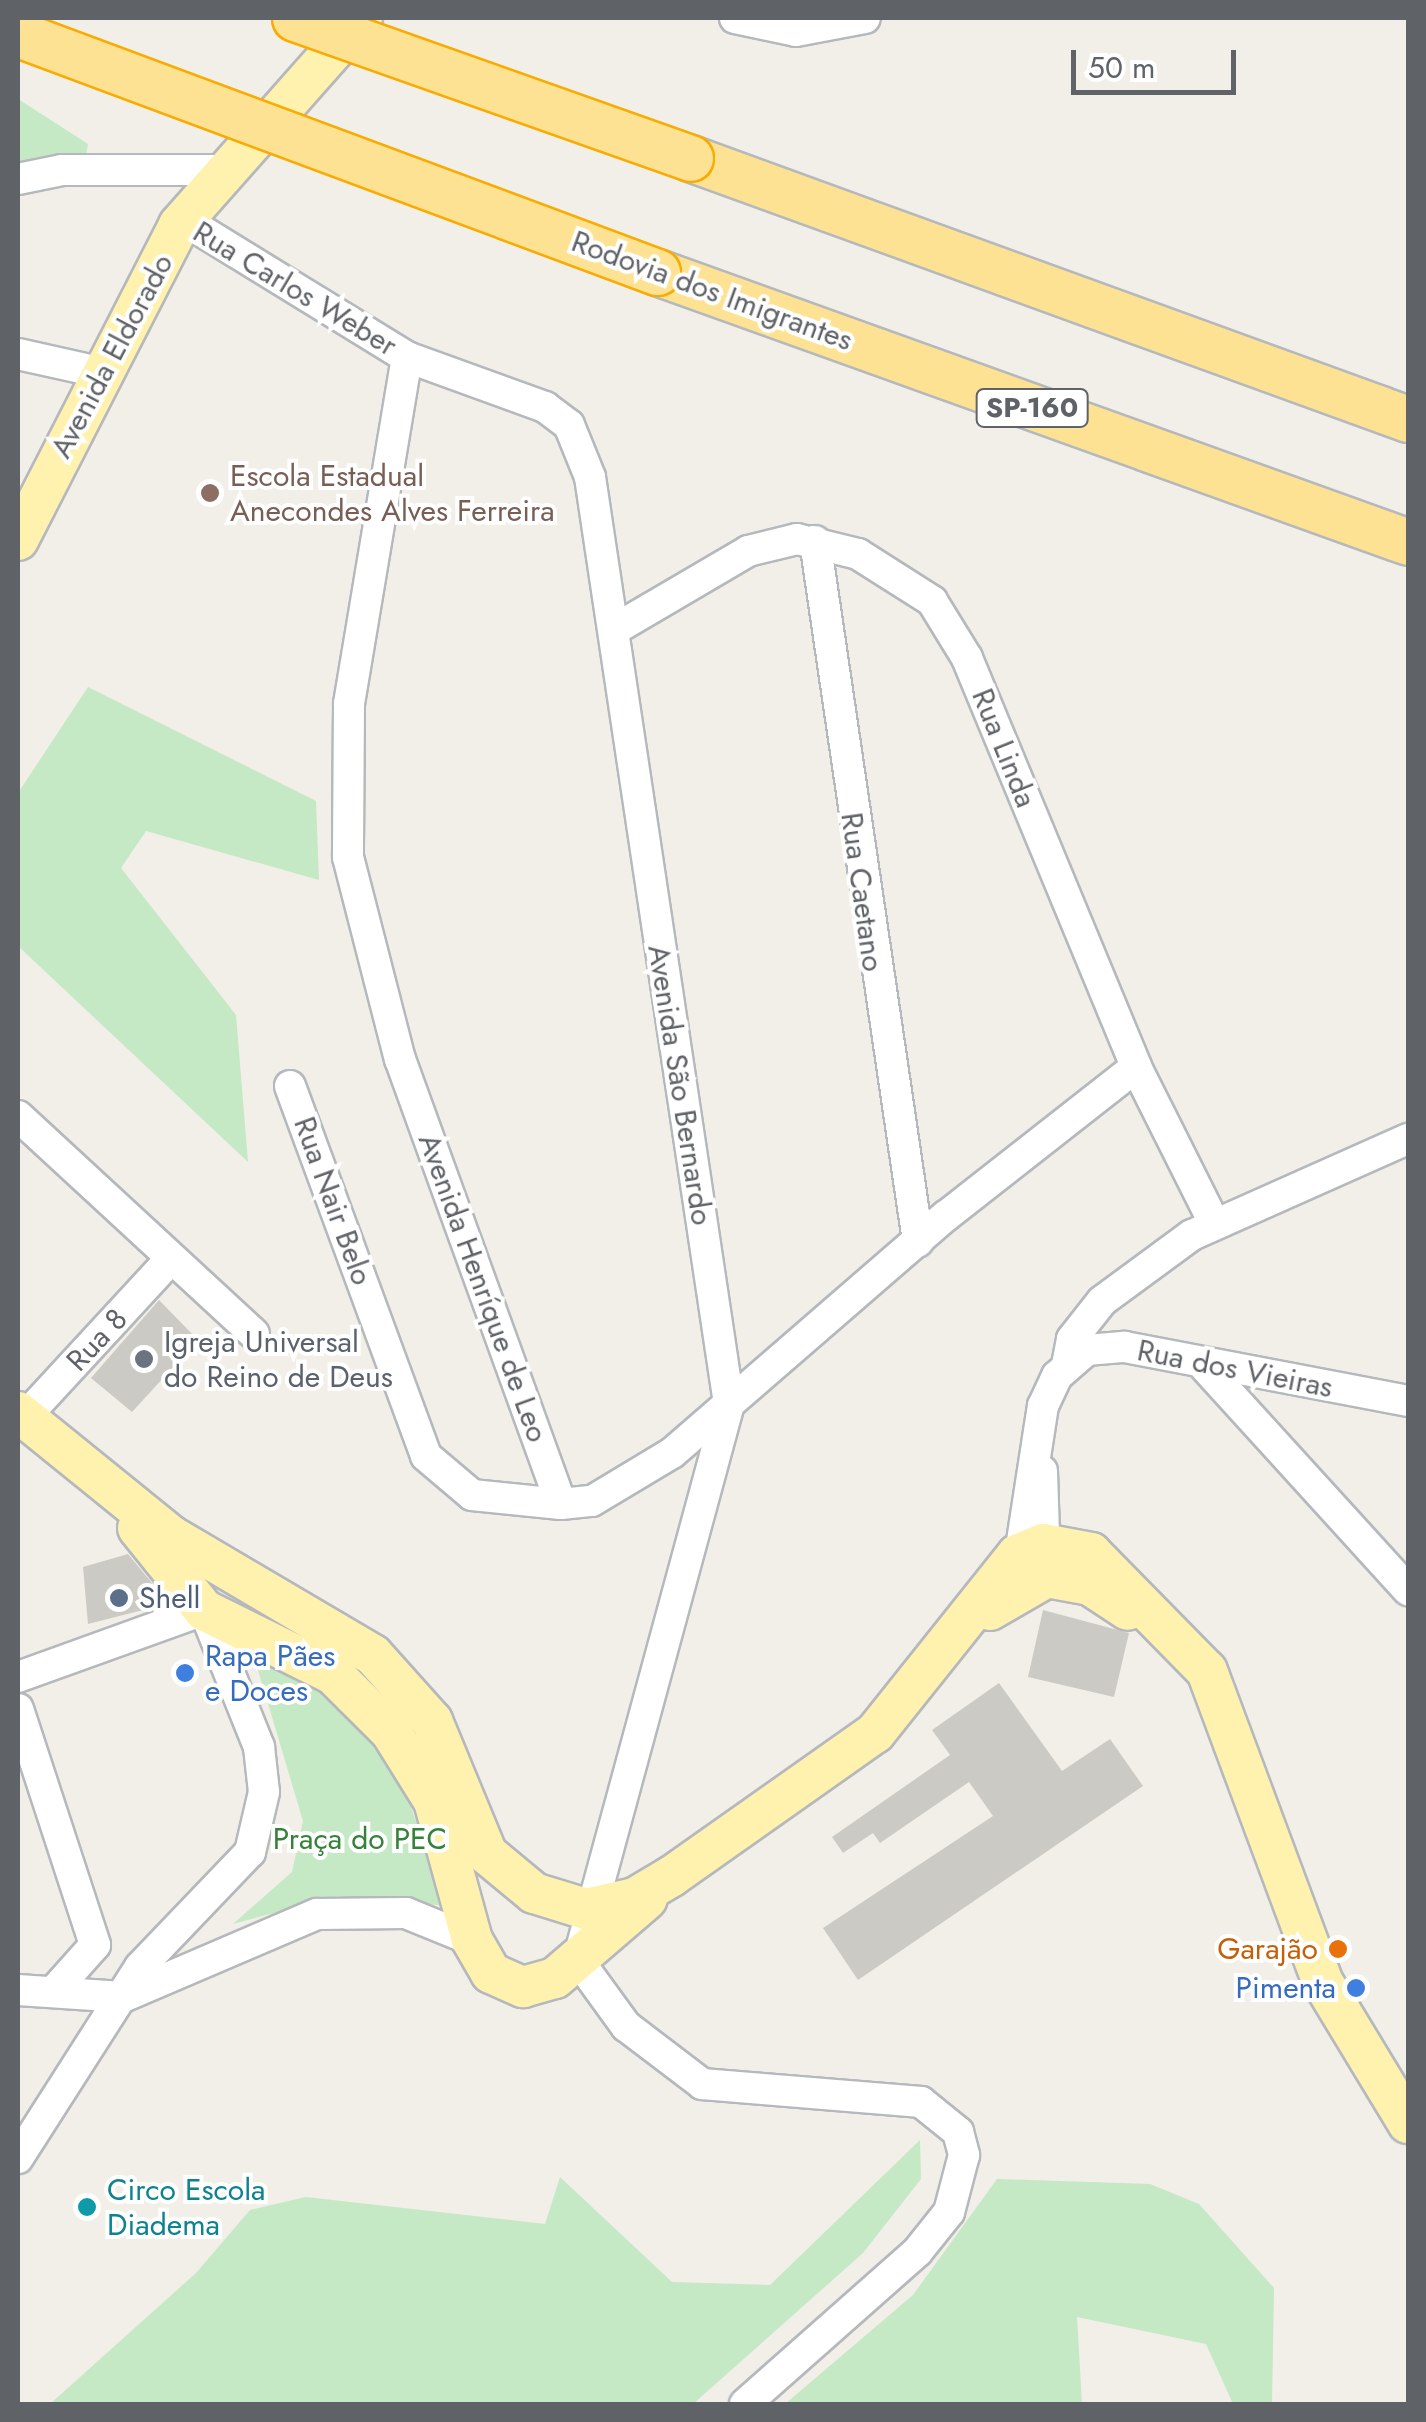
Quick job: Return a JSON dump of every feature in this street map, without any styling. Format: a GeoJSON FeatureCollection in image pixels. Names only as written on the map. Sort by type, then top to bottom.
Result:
{"type":"FeatureCollection","features":[{"type":"Feature","properties":{"kind":"highway"},"geometry":{"type":"LineString","coordinates":[[295,18],[1408,419]]}},
{"type":"Feature","properties":{"kind":"highway","name":"Rodovia dos Imigrantes"},"geometry":{"type":"LineString","coordinates":[[18,34],[657,272],[1408,542]]}},
{"type":"Feature","properties":{"kind":"main road","name":"Avenida Eldorado"},"geometry":{"type":"LineString","coordinates":[[18,485],[181,223],[362,18]]}},
{"type":"Feature","properties":{"kind":"main road","name":"Avenida Eldorado"},"geometry":{"type":"LineString","coordinates":[[18,540],[91,368]]}},
{"type":"Feature","properties":{"kind":"main road"},"geometry":{"type":"LineString","coordinates":[[21,1415],[107,1490],[223,1570],[332,1625],[374,1655],[432,1721],[501,1888],[578,1960]]}},
{"type":"Feature","properties":{"kind":"main road"},"geometry":{"type":"LineString","coordinates":[[107,1490],[204,1610],[333,1674],[391,1732],[454,1850],[472,1940],[491,1973],[523,1987],[578,1960],[672,1876]]}},
{"type":"Feature","properties":{"kind":"main road"},"geometry":{"type":"LineString","coordinates":[[488,1854],[534,1893],[586,1910],[635,1898],[875,1733],[958,1634],[1033,1565],[1081,1549],[1111,1569],[1214,1685],[1322,1981],[1408,2123]]}},
{"type":"Feature","properties":{"kind":"main road"},"geometry":{"type":"LineString","coordinates":[[204,1610],[252,1607],[332,1625]]}},
{"type":"Feature","properties":{"kind":"street"},"geometry":{"type":"LineString","coordinates":[[735,18],[796,31],[862,18]]}},
{"type":"Feature","properties":{"kind":"street"},"geometry":{"type":"LineString","coordinates":[[18,179],[129,167],[225,170]]}},
{"type":"Feature","properties":{"kind":"street","name":"Rua Carlos Weber"},"geometry":{"type":"LineString","coordinates":[[181,223],[407,357]]}},
{"type":"Feature","properties":{"kind":"street"},"geometry":{"type":"LineString","coordinates":[[18,354],[91,368]]}},
{"type":"Feature","properties":{"kind":"street","name":"Avenida São Bernardo"},"geometry":{"type":"LineString","coordinates":[[407,357],[545,407],[569,425],[590,477],[617,628],[729,1404],[586,1910],[578,1960]]}},
{"type":"Feature","properties":{"kind":"street","name":"Avenida Henríque de Leo"},"geometry":{"type":"LineString","coordinates":[[407,357],[349,704],[348,857],[400,1060],[561,1504]]}},
{"type":"Feature","properties":{"kind":"street","name":"Rua Linda"},"geometry":{"type":"LineString","coordinates":[[617,628],[748,551],[815,541],[884,566],[945,619],[1136,1066],[1214,1222]]}},
{"type":"Feature","properties":{"kind":"street","name":"Rua Caetano"},"geometry":{"type":"LineString","coordinates":[[815,541],[918,1241]]}},
{"type":"Feature","properties":{"kind":"street"},"geometry":{"type":"LineString","coordinates":[[561,1504],[612,1491],[729,1404],[918,1241],[1136,1066]]}},
{"type":"Feature","properties":{"kind":"street","name":"Rua Nair Belo"},"geometry":{"type":"LineString","coordinates":[[290,1086],[426,1456],[472,1495],[561,1504]]}},
{"type":"Feature","properties":{"kind":"street"},"geometry":{"type":"LineString","coordinates":[[18,1116],[169,1261],[254,1334]]}},
{"type":"Feature","properties":{"kind":"street"},"geometry":{"type":"LineString","coordinates":[[1033,1565],[1049,1515],[1038,1454],[1043,1406],[1066,1366],[1072,1339],[1102,1301],[1214,1222],[1408,1138]]}},
{"type":"Feature","properties":{"kind":"street","name":"Rua 8"},"geometry":{"type":"LineString","coordinates":[[21,1415],[169,1261]]}},
{"type":"Feature","properties":{"kind":"street","name":"Rua dos Vieiras"},"geometry":{"type":"LineString","coordinates":[[1066,1366],[1114,1346],[1205,1367],[1408,1401]]}},
{"type":"Feature","properties":{"kind":"street"},"geometry":{"type":"LineString","coordinates":[[1205,1367],[1408,1590]]}},
{"type":"Feature","properties":{"kind":"street"},"geometry":{"type":"LineString","coordinates":[[1376,1395],[1408,1378]]}},
{"type":"Feature","properties":{"kind":"street"},"geometry":{"type":"LineString","coordinates":[[18,1677],[204,1610],[259,1747],[264,1792],[250,1852],[140,1968],[18,2158]]}},
{"type":"Feature","properties":{"kind":"street"},"geometry":{"type":"LineString","coordinates":[[18,1708],[95,1945],[140,1968]]}},
{"type":"Feature","properties":{"kind":"street"},"geometry":{"type":"LineString","coordinates":[[196,1911],[202,1944],[230,1952]]}},
{"type":"Feature","properties":{"kind":"street"},"geometry":{"type":"LineString","coordinates":[[18,1990],[122,1998],[230,1952],[290,1921],[347,1912],[434,1920],[472,1940]]}},
{"type":"Feature","properties":{"kind":"street"},"geometry":{"type":"LineString","coordinates":[[60,1993],[95,1945]]}},
{"type":"Feature","properties":{"kind":"street"},"geometry":{"type":"LineString","coordinates":[[578,1960],[626,2026],[702,2084],[921,2102],[958,2132],[962,2183],[928,2239],[745,2404]]}},
{"type":"Feature","properties":{"kind":"street"},"geometry":{"type":"LineString","coordinates":[[60,1993],[88,2049]]}},
{"type":"Feature","properties":{"kind":"green space"},"geometry":{"type":"Polygon","coordinates":[[[18,99],[88,144],[85,160],[18,171],[18,99]]]}},
{"type":"Feature","properties":{"kind":"green space"},"geometry":{"type":"Polygon","coordinates":[[[88,687],[316,801],[319,880],[146,831],[121,868],[236,1015],[248,1162],[18,946],[18,793],[88,687]]]}},
{"type":"Feature","properties":{"kind":"green space","name":"Praça do PEC"},"geometry":{"type":"Polygon","coordinates":[[[275,1660],[352,1713],[408,1800],[449,1906],[337,1896],[233,1924],[292,1872],[303,1821],[258,1670],[275,1660]]]}},
{"type":"Feature","properties":{"kind":"green space"},"geometry":{"type":"Polygon","coordinates":[[[920,2140],[921,2179],[863,2253],[693,2404],[50,2404],[196,2273],[250,2210],[306,2197],[545,2224],[560,2177],[672,2282],[770,2285],[920,2140]]]}},
{"type":"Feature","properties":{"kind":"green space"},"geometry":{"type":"Polygon","coordinates":[[[997,2179],[1150,2184],[1199,2204],[1274,2288],[1272,2404],[1233,2404],[1206,2344],[1077,2317],[1082,2404],[785,2404],[913,2295],[997,2179]]]}},
{"type":"Feature","properties":{"kind":"building","name":"Igreja Universal do Reino de Deus"},"geometry":{"type":"Polygon","coordinates":[[[159,1300],[198,1340],[132,1412],[91,1378],[159,1300]]]}},
{"type":"Feature","properties":{"kind":"building","name":"Shell"},"geometry":{"type":"Polygon","coordinates":[[[128,1554],[157,1589],[147,1609],[88,1624],[83,1567],[128,1554]]]}},
{"type":"Feature","properties":{"kind":"building"},"geometry":{"type":"Polygon","coordinates":[[[1043,1610],[1129,1633],[1114,1697],[1028,1677],[1043,1610]]]}},
{"type":"Feature","properties":{"kind":"building"},"geometry":{"type":"Polygon","coordinates":[[[999,1683],[1062,1771],[1110,1739],[1143,1786],[858,1980],[823,1928],[993,1816],[969,1782],[880,1843],[873,1833],[843,1853],[832,1837],[950,1755],[932,1730],[999,1683]]]}},
{"type":"Feature","properties":{"kind":"place","name":"Escola Estadual Anecondes Alves Ferreira"},"geometry":{"type":"Point","coordinates":[210,493]}},
{"type":"Feature","properties":{"kind":"place","name":"Igreja Universal do Reino de Deus"},"geometry":{"type":"Point","coordinates":[144,1359]}},
{"type":"Feature","properties":{"kind":"place","name":"Shell"},"geometry":{"type":"Point","coordinates":[119,1598]}},
{"type":"Feature","properties":{"kind":"place","name":"Rapa Pães e Doces"},"geometry":{"type":"Point","coordinates":[185,1673]}},
{"type":"Feature","properties":{"kind":"place","name":"Garajão"},"geometry":{"type":"Point","coordinates":[1338,1949]}},
{"type":"Feature","properties":{"kind":"place","name":"Pimenta"},"geometry":{"type":"Point","coordinates":[1356,1988]}},
{"type":"Feature","properties":{"kind":"place","name":"Circo Escola Diadema"},"geometry":{"type":"Point","coordinates":[87,2207]}}]}
